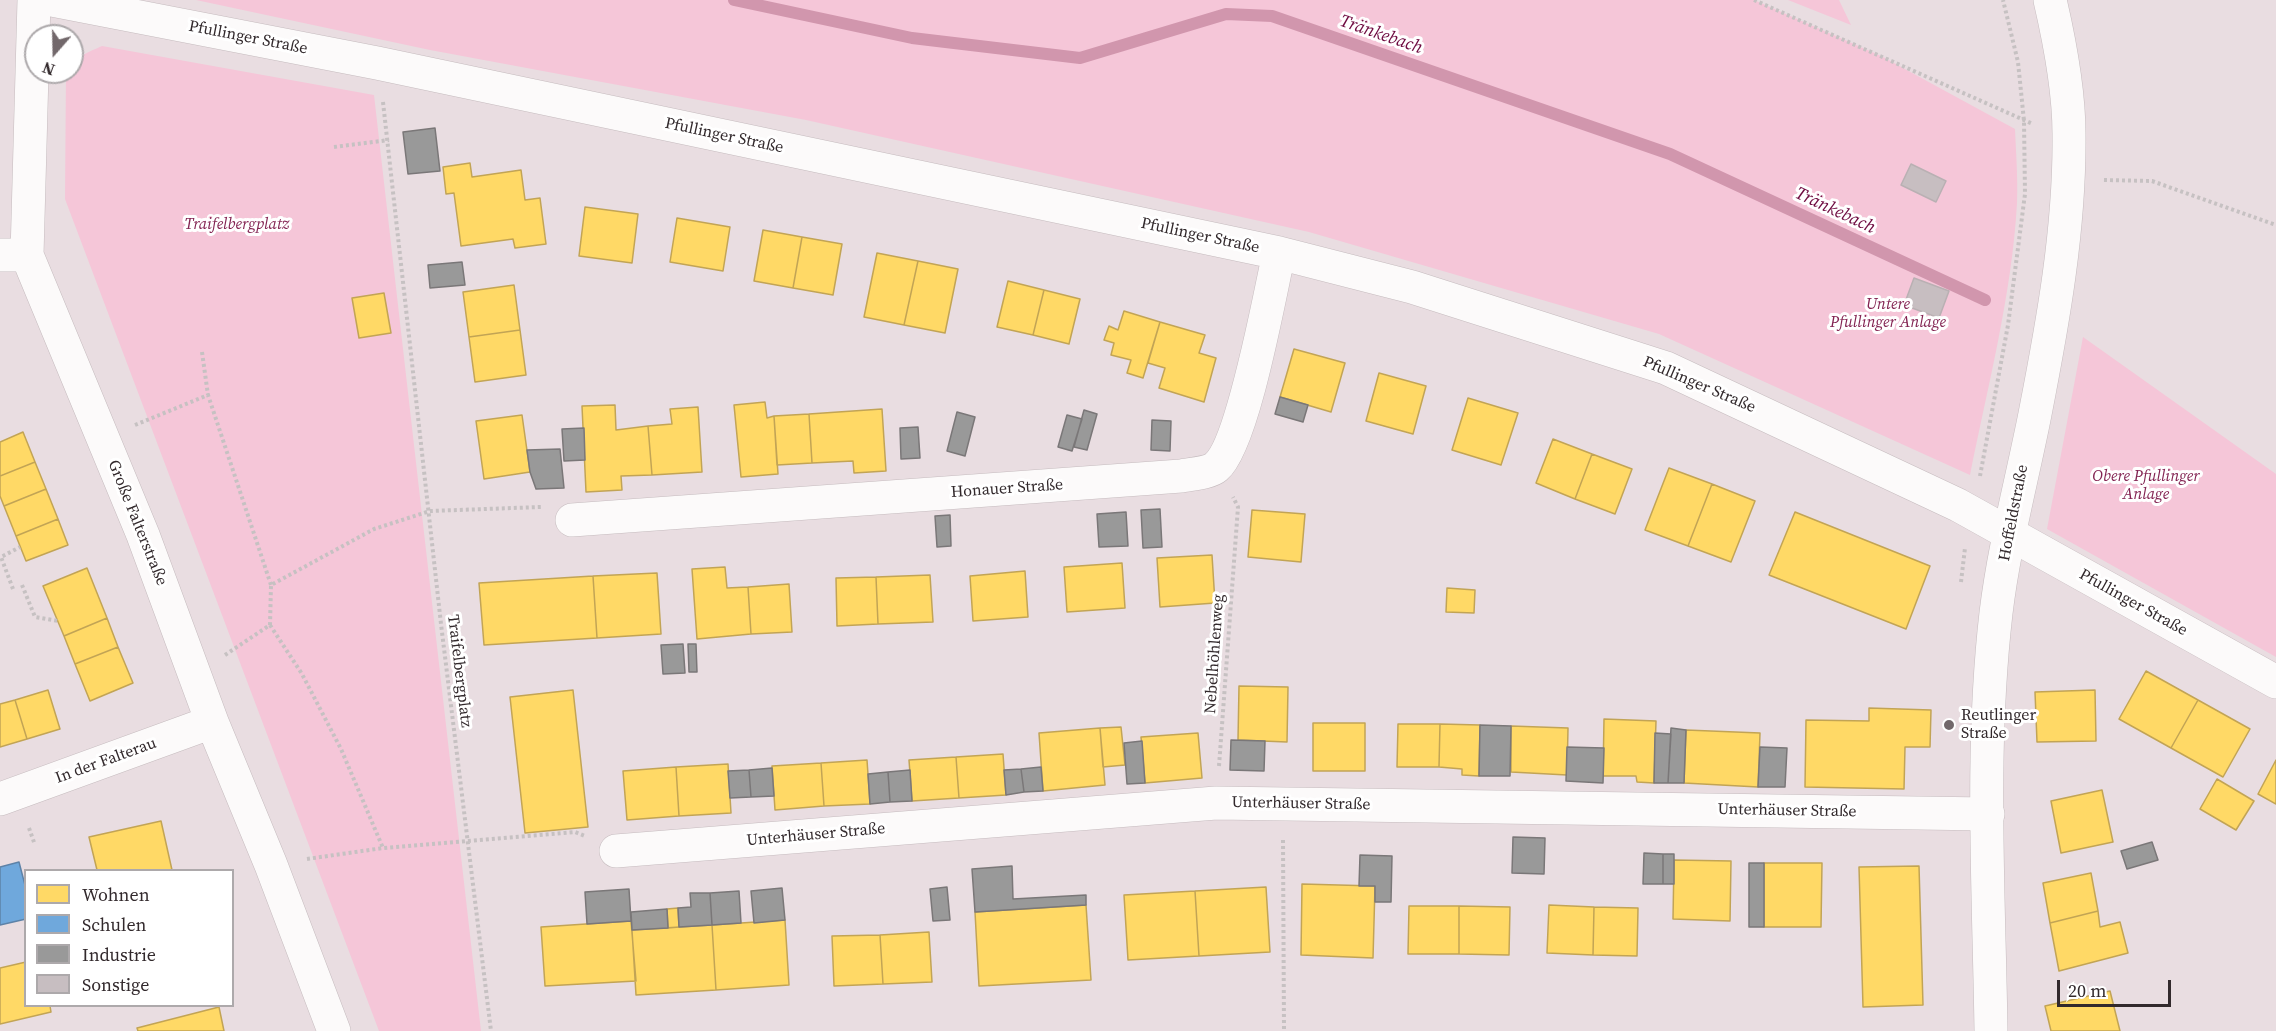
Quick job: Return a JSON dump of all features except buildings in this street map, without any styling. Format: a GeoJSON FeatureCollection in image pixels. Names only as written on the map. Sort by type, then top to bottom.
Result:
{"type":"FeatureCollection","features":[{"type":"Feature","properties":{"kind":"street","name":"Große Falterstraße"},"geometry":{"type":"LineString","coordinates":[[34,0],[14,255],[103,438],[143,536],[212,722],[272,865],[334,1031]]}},
{"type":"Feature","properties":{"kind":"street","name":"Pfullinger Straße"},"geometry":{"type":"LineString","coordinates":[[52,0],[377,63],[1279,253],[1412,287],[1666,368],[1973,514],[2276,682]]}},
{"type":"Feature","properties":{"kind":"street","name":"Hoffeldstraße"},"geometry":{"type":"LineString","coordinates":[[1991,1031],[1988,814],[1989,732],[1996,615],[2009,533],[2055,312],[2067,180],[2069,133],[2059,40],[2050,0]]}},
{"type":"Feature","properties":{"kind":"street","name":"Honauer Straße"},"geometry":{"type":"LineString","coordinates":[[572,520],[1181,476],[1216,468],[1229,450],[1241,417],[1279,253]]}},
{"type":"Feature","properties":{"kind":"street","name":"In der Falterau"},"geometry":{"type":"LineString","coordinates":[[0,799],[212,722]]}},
{"type":"Feature","properties":{"kind":"street","name":"Unterhäuser Straße"},"geometry":{"type":"LineString","coordinates":[[616,851],[1216,803],[1988,814]]}},
{"type":"Feature","properties":{"kind":"path"},"geometry":{"type":"LineString","coordinates":[[1754,0],[2024,121],[2069,133]]}},
{"type":"Feature","properties":{"kind":"path"},"geometry":{"type":"LineString","coordinates":[[1973,514],[2008,325],[2025,194],[2024,121],[2018,62],[2003,0]]}},
{"type":"Feature","properties":{"kind":"path","name":"Traifelbergplatz"},"geometry":{"type":"LineString","coordinates":[[377,63],[389,140],[441,624],[470,842],[491,1031]]}},
{"type":"Feature","properties":{"kind":"path"},"geometry":{"type":"LineString","coordinates":[[334,147],[389,140]]}},
{"type":"Feature","properties":{"kind":"path"},"geometry":{"type":"LineString","coordinates":[[2067,180],[2152,181],[2276,225]]}},
{"type":"Feature","properties":{"kind":"path"},"geometry":{"type":"LineString","coordinates":[[202,352],[208,395],[271,585],[270,625],[302,674],[341,749],[383,848]]}},
{"type":"Feature","properties":{"kind":"path"},"geometry":{"type":"LineString","coordinates":[[103,438],[208,395]]}},
{"type":"Feature","properties":{"kind":"path"},"geometry":{"type":"LineString","coordinates":[[271,585],[374,529],[429,511],[537,505],[572,520]]}},
{"type":"Feature","properties":{"kind":"path","name":"Nebelhöhlenweg"},"geometry":{"type":"LineString","coordinates":[[1216,803],[1239,507]]}},
{"type":"Feature","properties":{"kind":"path"},"geometry":{"type":"LineString","coordinates":[[13,589],[1,557],[20,547]]}},
{"type":"Feature","properties":{"kind":"path"},"geometry":{"type":"LineString","coordinates":[[22,585],[35,617],[58,621]]}},
{"type":"Feature","properties":{"kind":"path"},"geometry":{"type":"LineString","coordinates":[[194,675],[270,625]]}},
{"type":"Feature","properties":{"kind":"path"},"geometry":{"type":"LineString","coordinates":[[1282,803],[1284,1031]]}},
{"type":"Feature","properties":{"kind":"path"},"geometry":{"type":"LineString","coordinates":[[28,826],[35,845]]}},
{"type":"Feature","properties":{"kind":"path"},"geometry":{"type":"LineString","coordinates":[[272,865],[383,848],[575,832]]}},
{"type":"Feature","properties":{"kind":"green space","name":"Untere Pfullinger Anlage"},"geometry":{"type":"Polygon","coordinates":[[[196,0],[1754,0],[1881,56],[2015,129],[2017,203],[2010,271],[1970,475],[1659,334],[1309,232],[806,120],[430,50],[196,0]]]}},
{"type":"Feature","properties":{"kind":"green space"},"geometry":{"type":"Polygon","coordinates":[[[1788,0],[1839,0],[1851,25],[1788,0]]]}},
{"type":"Feature","properties":{"kind":"green space","name":"Traifelbergplatz"},"geometry":{"type":"Polygon","coordinates":[[[102,46],[374,95],[481,1031],[379,1031],[65,199],[66,84],[84,84],[84,54],[102,46]]]}},
{"type":"Feature","properties":{"kind":"green space","name":"Obere Pfullinger Anlage"},"geometry":{"type":"Polygon","coordinates":[[[2083,337],[2276,474],[2276,657],[2047,529],[2083,337]]]}},
{"type":"Feature","properties":{"kind":"waterway","name":"Tränkebach"},"geometry":{"type":"LineString","coordinates":[[734,0],[912,38],[1080,58],[1226,14],[1272,16],[1670,154],[1985,300]]}},
{"type":"Feature","properties":{"kind":"place","name":"Reutlinger Straße"},"geometry":{"type":"Point","coordinates":[1949,725]}}]}
